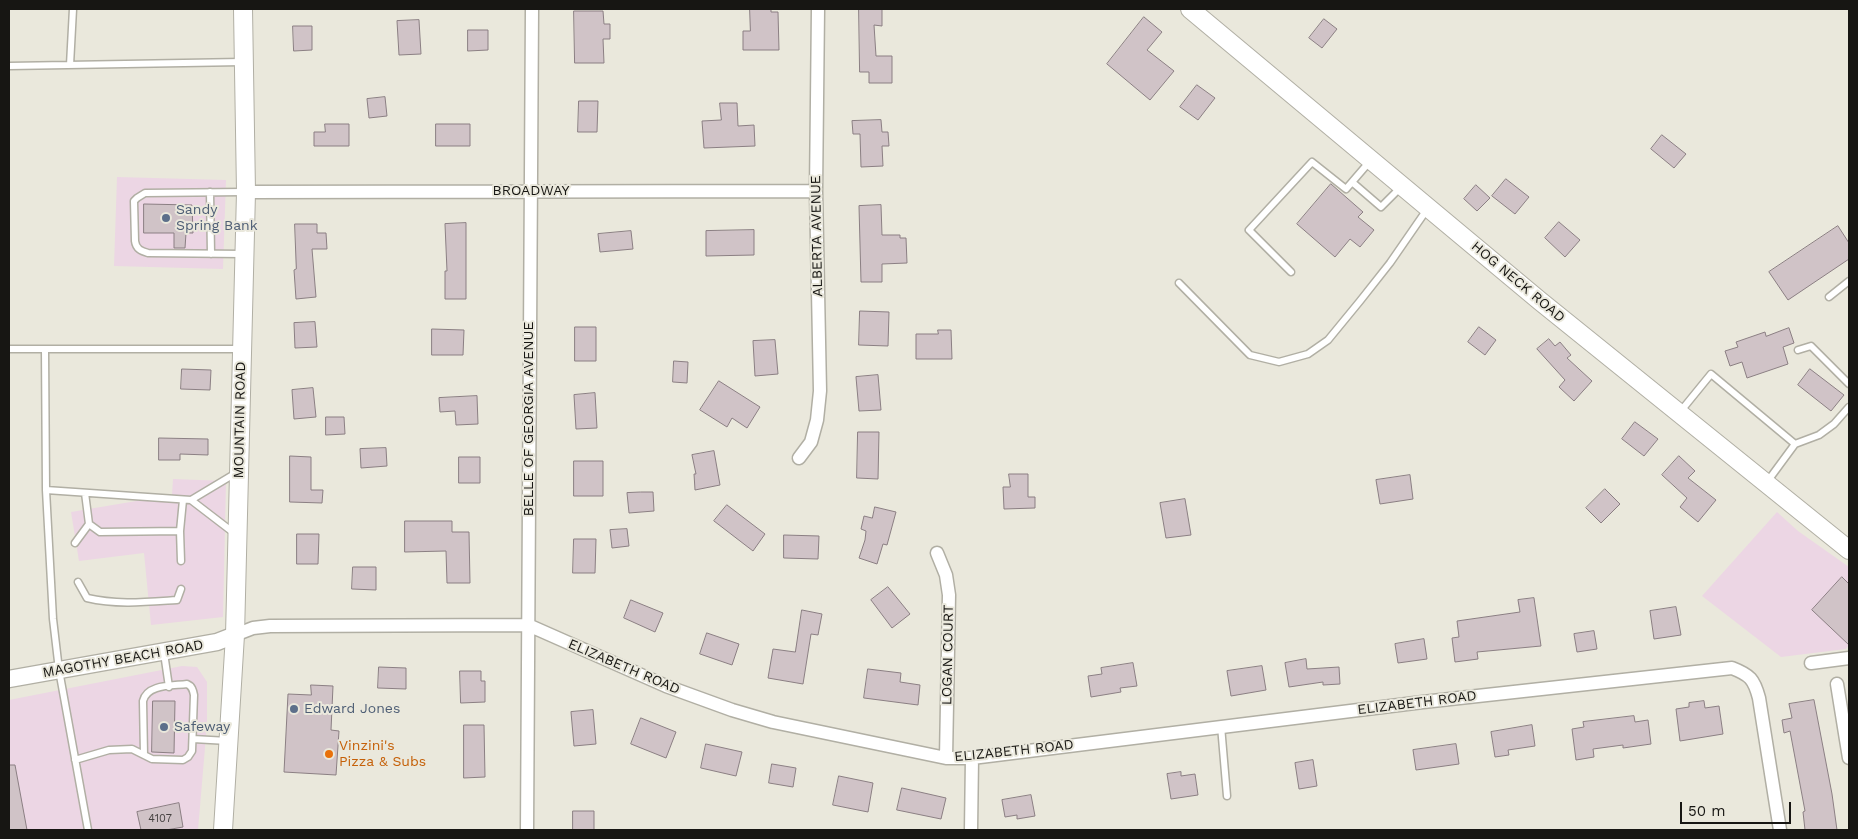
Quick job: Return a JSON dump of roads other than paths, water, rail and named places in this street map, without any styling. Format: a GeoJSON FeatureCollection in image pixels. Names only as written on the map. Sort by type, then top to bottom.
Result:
{"type":"FeatureCollection","features":[{"type":"Feature","properties":{"kind":"main road","name":"MOUNTAIN ROAD"},"geometry":{"type":"LineString","coordinates":[[224,830],[235,635],[246,192],[243,9]]}},
{"type":"Feature","properties":{"kind":"main road","name":"HOG NECK ROAD"},"geometry":{"type":"LineString","coordinates":[[1190,9],[1540,301],[1849,550]]}},
{"type":"Feature","properties":{"kind":"street","name":"BELLE OF GEORGIA AVENUE"},"geometry":{"type":"LineString","coordinates":[[527,830],[532,9]]}},
{"type":"Feature","properties":{"kind":"street","name":"ALBERTA AVENUE"},"geometry":{"type":"LineString","coordinates":[[799,458],[811,442],[817,420],[820,391],[816,192],[818,9]]}},
{"type":"Feature","properties":{"kind":"street","name":"BROADWAY"},"geometry":{"type":"LineString","coordinates":[[246,192],[816,192]]}},
{"type":"Feature","properties":{"kind":"street","name":"LOGAN COURT"},"geometry":{"type":"LineString","coordinates":[[937,553],[944,570],[950,595],[946,758]]}},
{"type":"Feature","properties":{"kind":"street","name":"ELIZABETH ROAD"},"geometry":{"type":"LineString","coordinates":[[235,635],[253,628],[270,626],[528,625],[666,686],[748,715],[773,722],[946,758],[972,758],[1423,702],[1732,668],[1744,672],[1756,685],[1780,830]]}},
{"type":"Feature","properties":{"kind":"street","name":"MAGOTHY BEACH ROAD"},"geometry":{"type":"LineString","coordinates":[[9,679],[217,642],[235,635]]}},
{"type":"Feature","properties":{"kind":"street"},"geometry":{"type":"LineString","coordinates":[[1811,662],[1849,658]]}},
{"type":"Feature","properties":{"kind":"street"},"geometry":{"type":"LineString","coordinates":[[1837,684],[1849,758]]}},
{"type":"Feature","properties":{"kind":"street"},"geometry":{"type":"LineString","coordinates":[[971,830],[972,758]]}},
{"type":"Feature","properties":{"kind":"lane"},"geometry":{"type":"LineString","coordinates":[[70,65],[74,9]]}},
{"type":"Feature","properties":{"kind":"lane"},"geometry":{"type":"LineString","coordinates":[[9,66],[244,62]]}},
{"type":"Feature","properties":{"kind":"lane"},"geometry":{"type":"LineString","coordinates":[[1292,272],[1249,230],[1312,162],[1346,189],[1372,160]]}},
{"type":"Feature","properties":{"kind":"lane"},"geometry":{"type":"LineString","coordinates":[[1352,182],[1381,207],[1403,185]]}},
{"type":"Feature","properties":{"kind":"lane"},"geometry":{"type":"LineString","coordinates":[[210,192],[211,254]]}},
{"type":"Feature","properties":{"kind":"lane"},"geometry":{"type":"LineString","coordinates":[[244,254],[148,253],[138,249],[135,241],[134,201],[145,194],[246,192]]}},
{"type":"Feature","properties":{"kind":"lane"},"geometry":{"type":"LineString","coordinates":[[1179,283],[1250,355],[1280,362],[1308,354],[1328,340],[1390,263],[1429,207]]}},
{"type":"Feature","properties":{"kind":"lane"},"geometry":{"type":"LineString","coordinates":[[1829,297],[1849,281]]}},
{"type":"Feature","properties":{"kind":"lane"},"geometry":{"type":"LineString","coordinates":[[1798,350],[1811,346],[1849,384]]}},
{"type":"Feature","properties":{"kind":"lane"},"geometry":{"type":"LineString","coordinates":[[9,349],[241,349]]}},
{"type":"Feature","properties":{"kind":"lane"},"geometry":{"type":"LineString","coordinates":[[45,349],[46,490],[53,619],[59,670],[88,830]]}},
{"type":"Feature","properties":{"kind":"lane"},"geometry":{"type":"LineString","coordinates":[[1680,413],[1711,374],[1795,444]]}},
{"type":"Feature","properties":{"kind":"lane"},"geometry":{"type":"LineString","coordinates":[[1766,483],[1795,444],[1819,435],[1834,424],[1849,407]]}},
{"type":"Feature","properties":{"kind":"lane"},"geometry":{"type":"LineString","coordinates":[[46,490],[190,500],[239,471]]}},
{"type":"Feature","properties":{"kind":"lane"},"geometry":{"type":"LineString","coordinates":[[75,543],[89,524],[85,493]]}},
{"type":"Feature","properties":{"kind":"lane"},"geometry":{"type":"LineString","coordinates":[[181,561],[180,532],[183,500]]}},
{"type":"Feature","properties":{"kind":"lane"},"geometry":{"type":"LineString","coordinates":[[190,500],[237,536]]}},
{"type":"Feature","properties":{"kind":"lane"},"geometry":{"type":"LineString","coordinates":[[89,524],[100,532],[180,532]]}},
{"type":"Feature","properties":{"kind":"lane"},"geometry":{"type":"LineString","coordinates":[[78,582],[87,598],[104,602],[140,603],[177,600],[181,589]]}},
{"type":"Feature","properties":{"kind":"lane"},"geometry":{"type":"LineString","coordinates":[[164,652],[169,687]]}},
{"type":"Feature","properties":{"kind":"lane"},"geometry":{"type":"LineString","coordinates":[[75,760],[118,749],[132,749],[144,755],[152,759],[183,760],[188,757],[192,751],[193,739],[193,689],[187,684],[153,689],[145,695],[144,755]]}},
{"type":"Feature","properties":{"kind":"lane"},"geometry":{"type":"LineString","coordinates":[[1221,726],[1227,796]]}},
{"type":"Feature","properties":{"kind":"lane"},"geometry":{"type":"LineString","coordinates":[[193,739],[229,741]]}},
{"type":"Feature","properties":{"kind":"place","name":"Sandy Spring Bank"},"geometry":{"type":"Point","coordinates":[166,218]}},
{"type":"Feature","properties":{"kind":"place","name":"Edward Jones"},"geometry":{"type":"Point","coordinates":[294,709]}},
{"type":"Feature","properties":{"kind":"place","name":"Safeway"},"geometry":{"type":"Point","coordinates":[164,727]}},
{"type":"Feature","properties":{"kind":"place","name":"Vinzini's Pizza & Subs"},"geometry":{"type":"Point","coordinates":[329,754]}}]}
